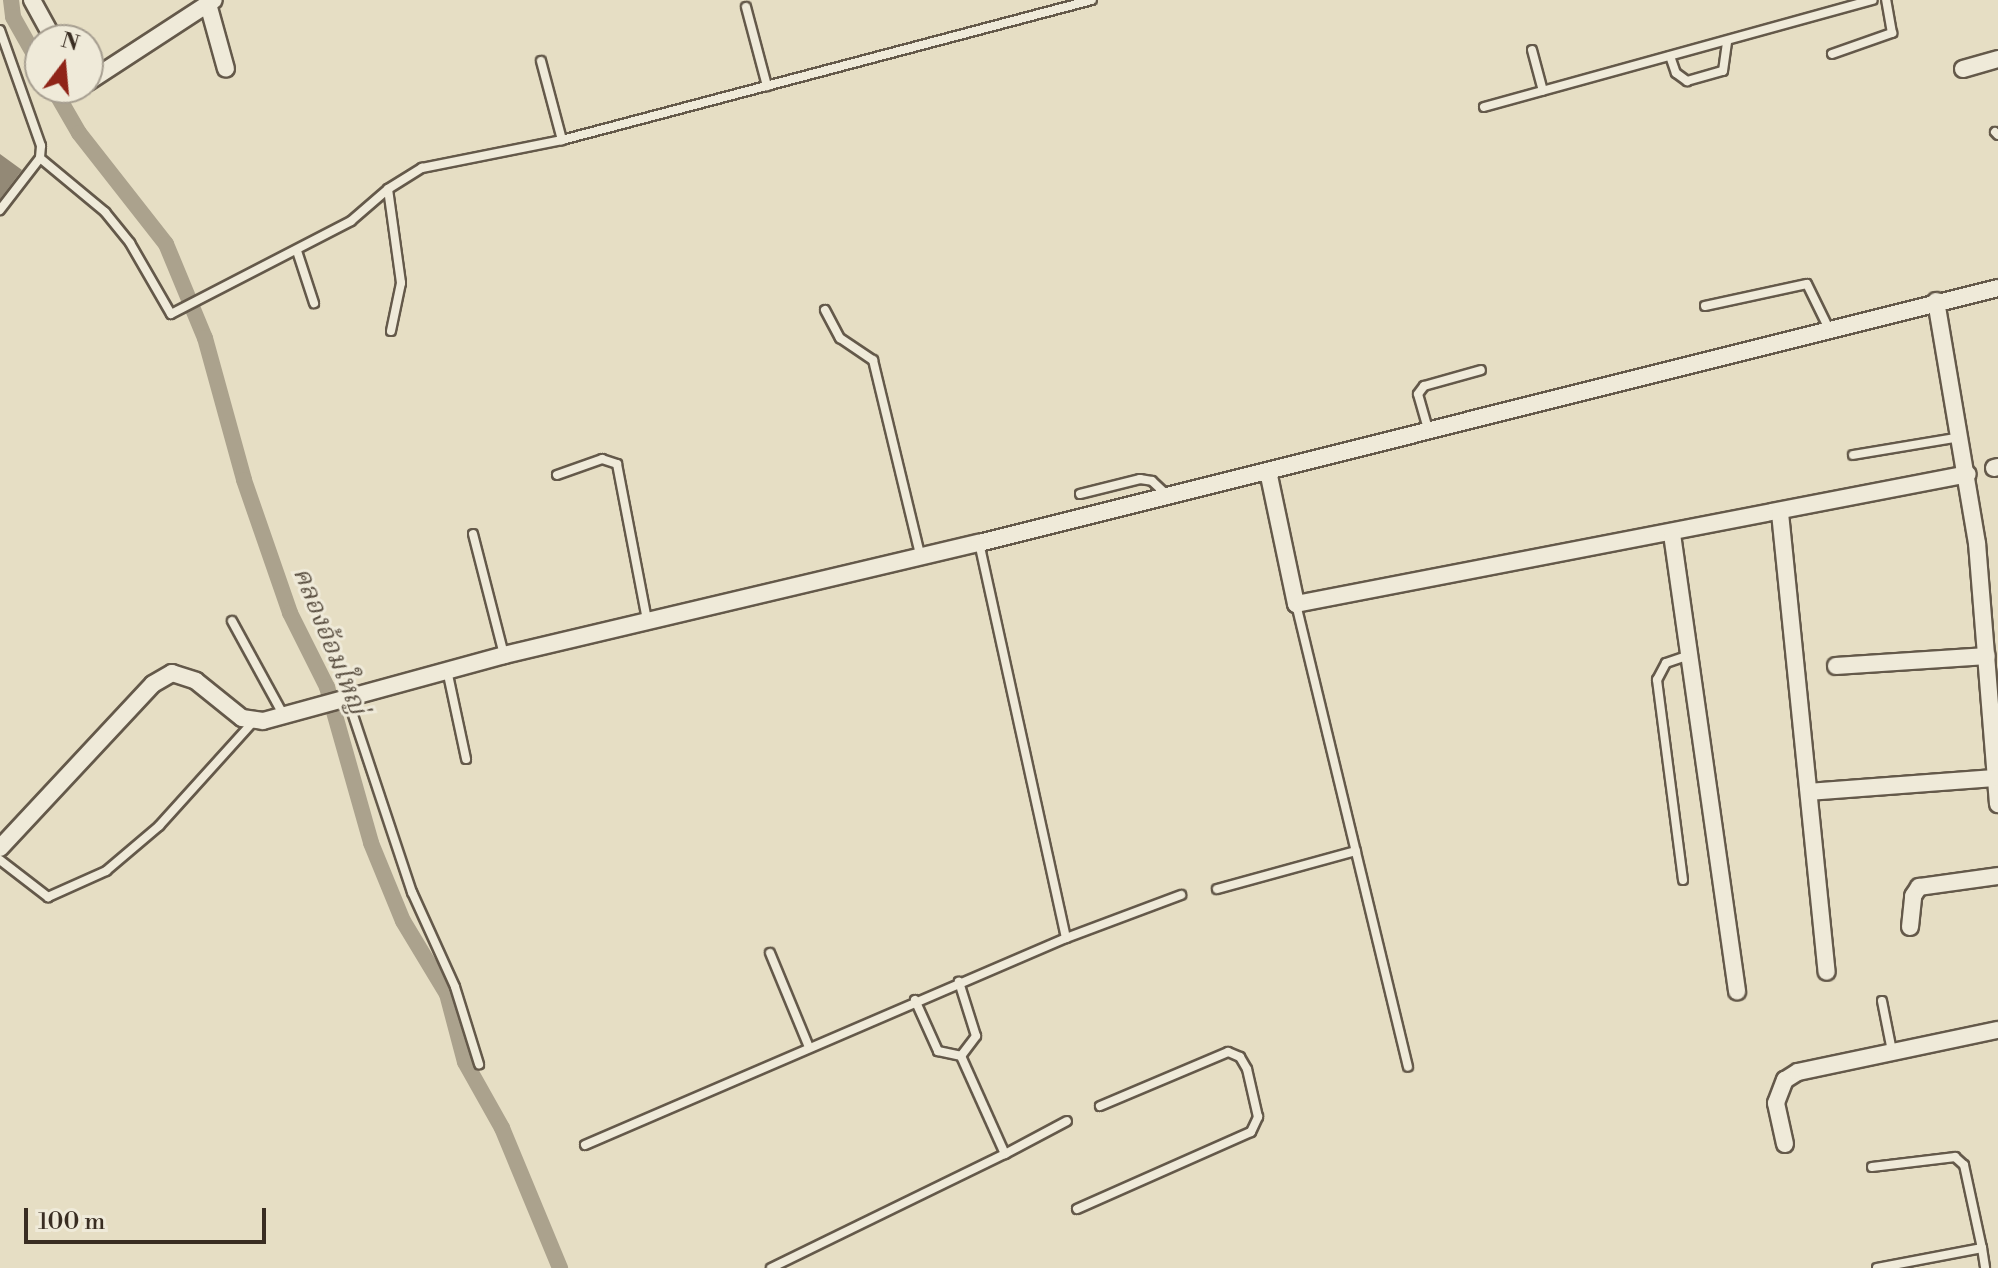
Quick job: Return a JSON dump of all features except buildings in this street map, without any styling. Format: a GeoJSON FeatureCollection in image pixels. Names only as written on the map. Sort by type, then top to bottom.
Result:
{"type":"FeatureCollection","features":[{"type":"Feature","properties":{"kind":"street"},"geometry":{"type":"LineString","coordinates":[[32,0],[45,24]]}},
{"type":"Feature","properties":{"kind":"street"},"geometry":{"type":"LineString","coordinates":[[104,72],[211,2],[226,69]]}},
{"type":"Feature","properties":{"kind":"street"},"geometry":{"type":"LineString","coordinates":[[1963,69],[1998,59]]}},
{"type":"Feature","properties":{"kind":"street"},"geometry":{"type":"LineString","coordinates":[[0,848],[164,676],[183,674],[253,722],[447,669],[979,543],[1936,301],[1998,288]]}},
{"type":"Feature","properties":{"kind":"street"},"geometry":{"type":"LineString","coordinates":[[1936,301],[1968,474],[1987,656],[1994,685],[1998,804]]}},
{"type":"Feature","properties":{"kind":"street"},"geometry":{"type":"LineString","coordinates":[[1268,471],[1296,604],[1672,534],[1968,474]]}},
{"type":"Feature","properties":{"kind":"street"},"geometry":{"type":"LineString","coordinates":[[1780,513],[1827,972]]}},
{"type":"Feature","properties":{"kind":"street"},"geometry":{"type":"LineString","coordinates":[[1672,534],[1737,991]]}},
{"type":"Feature","properties":{"kind":"street"},"geometry":{"type":"LineString","coordinates":[[1836,666],[1987,656]]}},
{"type":"Feature","properties":{"kind":"street"},"geometry":{"type":"LineString","coordinates":[[1809,792],[1996,778]]}},
{"type":"Feature","properties":{"kind":"street"},"geometry":{"type":"LineString","coordinates":[[1910,927],[1913,896],[1919,887],[1998,876]]}},
{"type":"Feature","properties":{"kind":"street"},"geometry":{"type":"LineString","coordinates":[[1785,1144],[1776,1103],[1785,1080],[1798,1072],[1998,1030]]}},
{"type":"Feature","properties":{"kind":"lane"},"geometry":{"type":"LineString","coordinates":[[0,30],[19,74],[40,158],[105,212],[130,243],[171,314],[363,214],[388,189],[422,168],[562,140],[1092,0]]}},
{"type":"Feature","properties":{"kind":"lane"},"geometry":{"type":"LineString","coordinates":[[1484,107],[1873,0]]}},
{"type":"Feature","properties":{"kind":"lane"},"geometry":{"type":"LineString","coordinates":[[1832,54],[1892,33],[1886,0]]}},
{"type":"Feature","properties":{"kind":"lane"},"geometry":{"type":"LineString","coordinates":[[746,7],[767,86]]}},
{"type":"Feature","properties":{"kind":"lane"},"geometry":{"type":"LineString","coordinates":[[1670,56],[1676,73],[1687,81],[1723,71],[1727,42]]}},
{"type":"Feature","properties":{"kind":"lane"},"geometry":{"type":"LineString","coordinates":[[1532,50],[1543,91]]}},
{"type":"Feature","properties":{"kind":"lane"},"geometry":{"type":"LineString","coordinates":[[541,61],[562,140]]}},
{"type":"Feature","properties":{"kind":"lane"},"geometry":{"type":"LineString","coordinates":[[0,210],[40,158]]}},
{"type":"Feature","properties":{"kind":"lane"},"geometry":{"type":"LineString","coordinates":[[388,189],[401,283],[391,331]]}},
{"type":"Feature","properties":{"kind":"lane"},"geometry":{"type":"LineString","coordinates":[[297,251],[314,303]]}},
{"type":"Feature","properties":{"kind":"lane"},"geometry":{"type":"LineString","coordinates":[[1705,306],[1807,284],[1829,329]]}},
{"type":"Feature","properties":{"kind":"lane"},"geometry":{"type":"LineString","coordinates":[[825,310],[840,338],[873,360],[920,555]]}},
{"type":"Feature","properties":{"kind":"lane"},"geometry":{"type":"LineString","coordinates":[[1428,429],[1418,394],[1424,386],[1481,370]]}},
{"type":"Feature","properties":{"kind":"lane"},"geometry":{"type":"LineString","coordinates":[[1853,455],[1961,437]]}},
{"type":"Feature","properties":{"kind":"lane"},"geometry":{"type":"LineString","coordinates":[[557,475],[602,459],[617,464],[647,620]]}},
{"type":"Feature","properties":{"kind":"lane"},"geometry":{"type":"LineString","coordinates":[[1080,494],[1140,479],[1152,481],[1168,495]]}},
{"type":"Feature","properties":{"kind":"lane"},"geometry":{"type":"LineString","coordinates":[[473,534],[504,655]]}},
{"type":"Feature","properties":{"kind":"lane"},"geometry":{"type":"LineString","coordinates":[[979,543],[1066,938]]}},
{"type":"Feature","properties":{"kind":"lane"},"geometry":{"type":"LineString","coordinates":[[1296,604],[1408,1067]]}},
{"type":"Feature","properties":{"kind":"lane"},"geometry":{"type":"LineString","coordinates":[[232,621],[283,714]]}},
{"type":"Feature","properties":{"kind":"lane"},"geometry":{"type":"LineString","coordinates":[[1683,880],[1657,680],[1666,663],[1689,655]]}},
{"type":"Feature","properties":{"kind":"lane"},"geometry":{"type":"LineString","coordinates":[[447,669],[466,759]]}},
{"type":"Feature","properties":{"kind":"lane"},"geometry":{"type":"LineString","coordinates":[[344,698],[412,892],[455,987],[479,1064]]}},
{"type":"Feature","properties":{"kind":"lane"},"geometry":{"type":"LineString","coordinates":[[0,860],[48,897],[106,871],[159,826],[253,722]]}},
{"type":"Feature","properties":{"kind":"lane"},"geometry":{"type":"LineString","coordinates":[[1217,889],[1356,851]]}},
{"type":"Feature","properties":{"kind":"lane"},"geometry":{"type":"LineString","coordinates":[[585,1145],[915,1000],[1181,895]]}},
{"type":"Feature","properties":{"kind":"lane"},"geometry":{"type":"LineString","coordinates":[[770,953],[809,1047]]}},
{"type":"Feature","properties":{"kind":"lane"},"geometry":{"type":"LineString","coordinates":[[959,982],[976,1036],[961,1056]]}},
{"type":"Feature","properties":{"kind":"lane"},"geometry":{"type":"LineString","coordinates":[[915,1000],[938,1051],[961,1056]]}},
{"type":"Feature","properties":{"kind":"lane"},"geometry":{"type":"LineString","coordinates":[[1882,1001],[1892,1051]]}},
{"type":"Feature","properties":{"kind":"lane"},"geometry":{"type":"LineString","coordinates":[[1077,1209],[1251,1132],[1258,1117],[1247,1069],[1240,1057],[1228,1052],[1100,1106]]}},
{"type":"Feature","properties":{"kind":"lane"},"geometry":{"type":"LineString","coordinates":[[961,1056],[1005,1154]]}},
{"type":"Feature","properties":{"kind":"lane"},"geometry":{"type":"LineString","coordinates":[[771,1268],[1067,1121]]}},
{"type":"Feature","properties":{"kind":"lane"},"geometry":{"type":"LineString","coordinates":[[1872,1167],[1955,1157],[1964,1165],[1985,1268]]}},
{"type":"Feature","properties":{"kind":"lane"},"geometry":{"type":"LineString","coordinates":[[1877,1268],[1982,1248]]}},
{"type":"Feature","properties":{"kind":"waterway","name":"คลองอ้อมใหญ่"},"geometry":{"type":"LineString","coordinates":[[11,0],[13,17],[24,37]]}},
{"type":"Feature","properties":{"kind":"waterway","name":"คลองอ้อมใหญ่"},"geometry":{"type":"LineString","coordinates":[[62,104],[79,133],[166,244],[205,338],[244,480],[290,613],[327,687],[371,843],[403,921],[447,994],[465,1062],[502,1128],[560,1268]]}}]}
